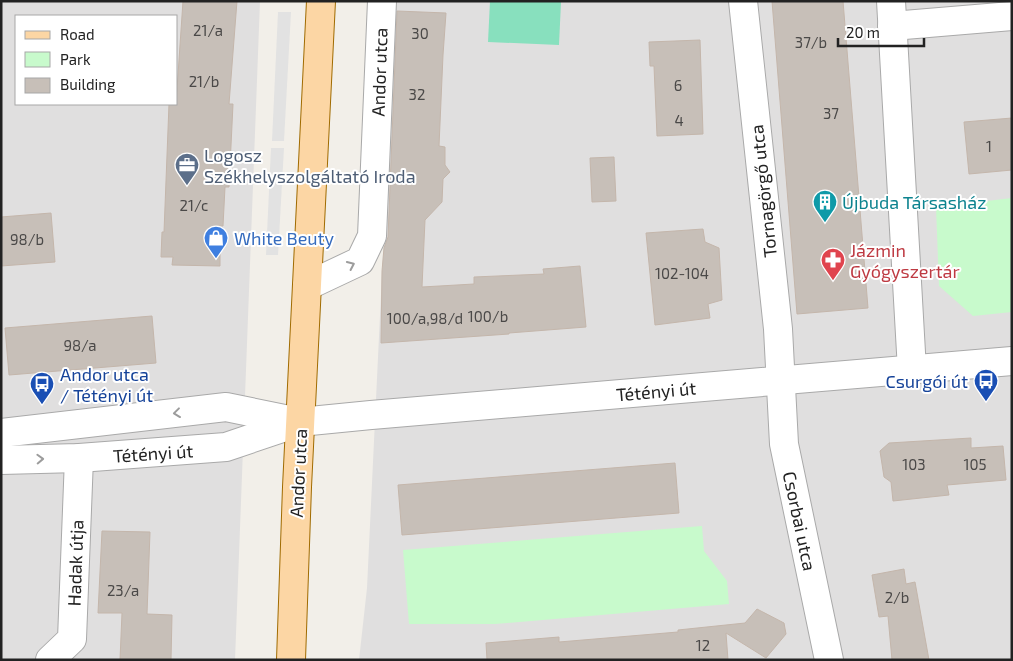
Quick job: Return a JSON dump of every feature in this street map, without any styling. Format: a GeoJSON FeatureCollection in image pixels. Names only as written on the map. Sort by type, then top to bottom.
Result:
{"type":"FeatureCollection","features":[{"type":"Feature","properties":{"kind":"main road","name":"Andor utca"},"geometry":{"type":"LineString","coordinates":[[291,660],[300,422],[321,1]]}},
{"type":"Feature","properties":{"kind":"street","name":"Andor utca"},"geometry":{"type":"LineString","coordinates":[[307,286],[360,261],[372,236],[382,1]]}},
{"type":"Feature","properties":{"kind":"street","name":"Tornagörgő utca"},"geometry":{"type":"LineString","coordinates":[[743,1],[778,330],[780,381]]}},
{"type":"Feature","properties":{"kind":"street"},"geometry":{"type":"LineString","coordinates":[[912,370],[892,14],[1012,16]]}},
{"type":"Feature","properties":{"kind":"street","name":"Tétényi út"},"geometry":{"type":"LineString","coordinates":[[1,460],[78,458],[226,447],[300,422],[1012,361]]}},
{"type":"Feature","properties":{"kind":"street","name":"Csorbai utca"},"geometry":{"type":"LineString","coordinates":[[780,381],[784,444],[828,660]]}},
{"type":"Feature","properties":{"kind":"street","name":"Tétényi út"},"geometry":{"type":"LineString","coordinates":[[1,433],[226,407],[300,422]]}},
{"type":"Feature","properties":{"kind":"street","name":"Hadak útja"},"geometry":{"type":"LineString","coordinates":[[50,660],[72,639],[78,458]]}},
{"type":"Feature","properties":{"kind":"shaded area"},"geometry":{"type":"Polygon","coordinates":[[[1,1],[260,1],[235,660],[1,660],[1,1]]]}},
{"type":"Feature","properties":{"kind":"shaded area"},"geometry":{"type":"Polygon","coordinates":[[[395,1],[1012,1],[1012,660],[359,660],[367,588],[395,1]]]}},
{"type":"Feature","properties":{"kind":"shaded area"},"geometry":{"type":"Polygon","coordinates":[[[278,12],[291,12],[284,141],[272,141],[278,12]]]}},
{"type":"Feature","properties":{"kind":"shaded area"},"geometry":{"type":"Polygon","coordinates":[[[271,148],[284,148],[278,255],[266,255],[271,148]]]}},
{"type":"Feature","properties":{"kind":"green space"},"geometry":{"type":"Polygon","coordinates":[[[490,1],[561,2],[559,45],[488,42],[490,1]]]}},
{"type":"Feature","properties":{"kind":"green space"},"geometry":{"type":"Polygon","coordinates":[[[1012,198],[1012,312],[973,316],[939,286],[936,207],[1012,198]]]}},
{"type":"Feature","properties":{"kind":"green space"},"geometry":{"type":"Polygon","coordinates":[[[702,526],[704,551],[727,581],[729,604],[495,624],[409,624],[403,550],[702,526]]]}},
{"type":"Feature","properties":{"kind":"building"},"geometry":{"type":"Polygon","coordinates":[[[183,1],[237,1],[229,104],[233,104],[229,187],[225,187],[223,226],[220,226],[220,266],[172,265],[173,257],[161,257],[162,232],[164,232],[169,105],[178,105],[183,1]]]}},
{"type":"Feature","properties":{"kind":"building"},"geometry":{"type":"Polygon","coordinates":[[[772,1],[843,1],[868,308],[797,314],[772,1]]]}},
{"type":"Feature","properties":{"kind":"building"},"geometry":{"type":"Polygon","coordinates":[[[397,11],[446,13],[439,146],[445,147],[445,165],[450,172],[443,179],[442,202],[425,220],[422,287],[474,284],[474,277],[544,274],[543,269],[580,266],[586,327],[381,343],[382,271],[384,248],[388,237],[397,11]]]}},
{"type":"Feature","properties":{"kind":"building"},"geometry":{"type":"Polygon","coordinates":[[[700,40],[703,134],[657,136],[654,66],[650,66],[649,42],[700,40]]]}},
{"type":"Feature","properties":{"kind":"building"},"geometry":{"type":"Polygon","coordinates":[[[1012,118],[1012,170],[969,174],[964,122],[1012,118]]]}},
{"type":"Feature","properties":{"kind":"building"},"geometry":{"type":"Polygon","coordinates":[[[614,157],[616,201],[592,202],[590,158],[614,157]]]}},
{"type":"Feature","properties":{"kind":"building"},"geometry":{"type":"Polygon","coordinates":[[[51,213],[55,262],[1,266],[1,217],[51,213]]]}},
{"type":"Feature","properties":{"kind":"building"},"geometry":{"type":"Polygon","coordinates":[[[703,229],[705,242],[719,248],[722,300],[708,304],[710,318],[655,325],[646,233],[703,229]]]}},
{"type":"Feature","properties":{"kind":"building"},"geometry":{"type":"Polygon","coordinates":[[[152,316],[156,363],[9,375],[5,328],[152,316]]]}},
{"type":"Feature","properties":{"kind":"building"},"geometry":{"type":"Polygon","coordinates":[[[971,438],[971,448],[1003,446],[1006,480],[947,485],[949,495],[893,501],[891,482],[884,477],[880,451],[889,443],[971,438]]]}},
{"type":"Feature","properties":{"kind":"building"},"geometry":{"type":"Polygon","coordinates":[[[675,463],[679,513],[402,535],[398,485],[675,463]]]}},
{"type":"Feature","properties":{"kind":"building"},"geometry":{"type":"Polygon","coordinates":[[[102,531],[150,532],[147,614],[172,615],[171,660],[120,660],[122,613],[98,613],[102,531]]]}},
{"type":"Feature","properties":{"kind":"building"},"geometry":{"type":"Polygon","coordinates":[[[904,569],[906,584],[915,582],[929,660],[892,660],[888,616],[879,617],[872,575],[904,569]]]}},
{"type":"Feature","properties":{"kind":"building"},"geometry":{"type":"Polygon","coordinates":[[[757,609],[784,623],[786,634],[766,658],[726,633],[728,660],[487,660],[486,643],[559,637],[559,642],[678,632],[678,630],[745,623],[757,609]]]}},
{"type":"Feature","properties":{"kind":"place","name":"Logosz Székhelyszolgáltató Iroda"},"geometry":{"type":"Point","coordinates":[187,186]}},
{"type":"Feature","properties":{"kind":"place","name":"Újbuda Társasház"},"geometry":{"type":"Point","coordinates":[825,223]}},
{"type":"Feature","properties":{"kind":"place","name":"White Beuty"},"geometry":{"type":"Point","coordinates":[216,259]}},
{"type":"Feature","properties":{"kind":"place","name":"Jázmin Gyógyszertár"},"geometry":{"type":"Point","coordinates":[833,281]}},
{"type":"Feature","properties":{"kind":"place","name":"Csurgói út"},"geometry":{"type":"Point","coordinates":[986,402]}},
{"type":"Feature","properties":{"kind":"place","name":"Andor utca / Tétényi út"},"geometry":{"type":"Point","coordinates":[42,405]}}]}
